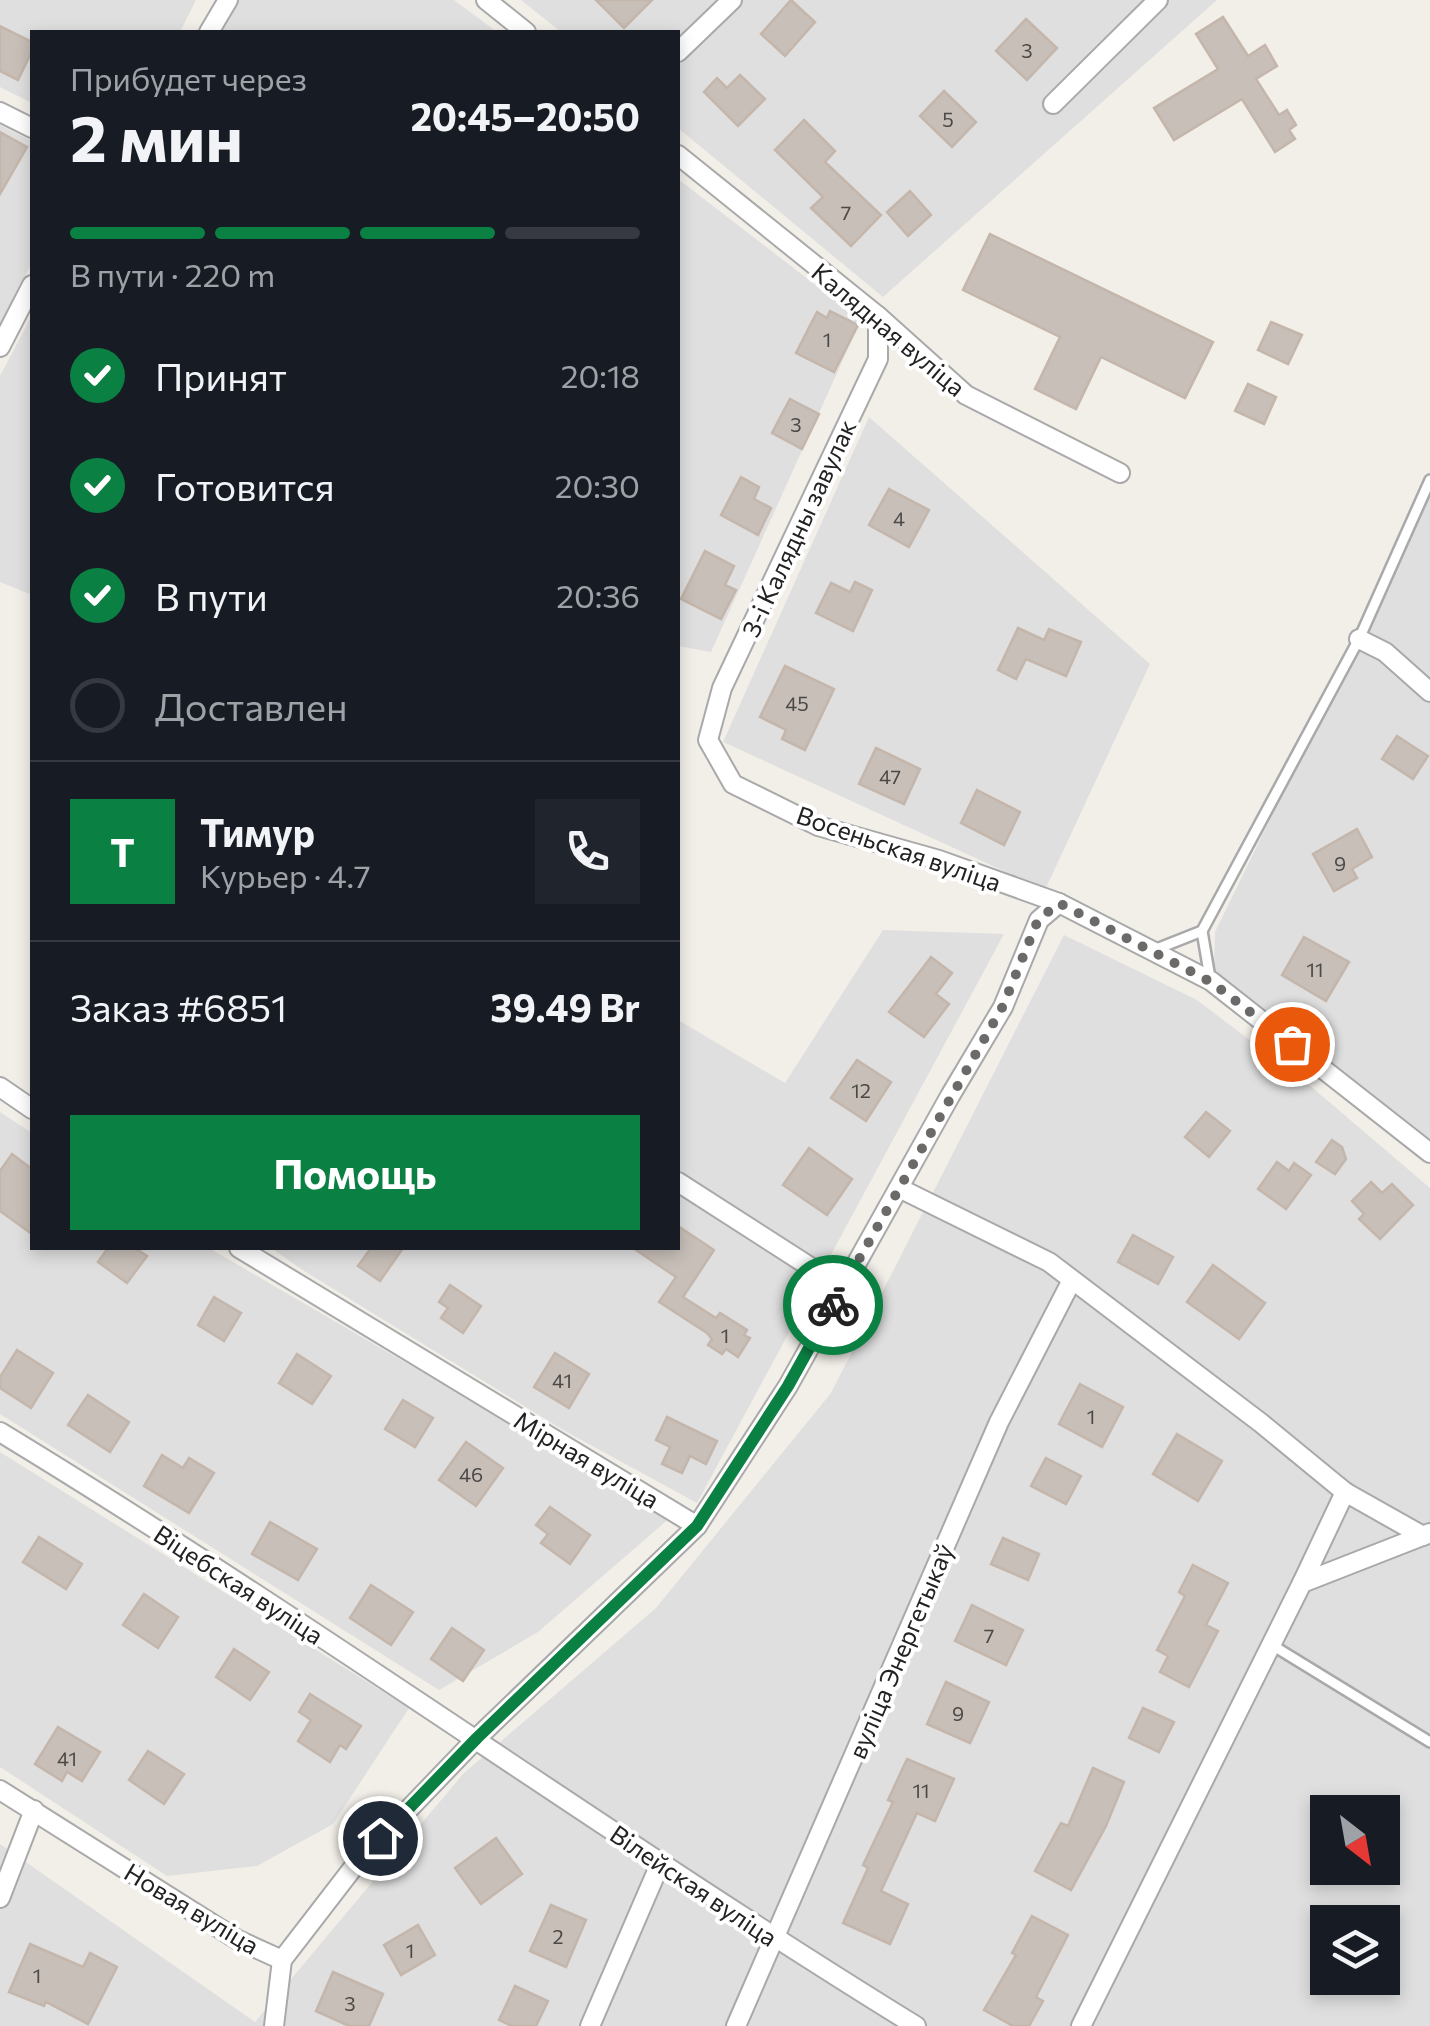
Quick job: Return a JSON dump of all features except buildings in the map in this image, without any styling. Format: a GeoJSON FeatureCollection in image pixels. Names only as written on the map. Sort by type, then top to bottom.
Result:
{"type":"FeatureCollection","features":[{"type":"Feature","properties":{"kind":"street"},"geometry":{"type":"LineString","coordinates":[[210,30],[228,0]]}},
{"type":"Feature","properties":{"kind":"street"},"geometry":{"type":"LineString","coordinates":[[486,0],[524,30]]}},
{"type":"Feature","properties":{"kind":"street"},"geometry":{"type":"LineString","coordinates":[[680,50],[732,0]]}},
{"type":"Feature","properties":{"kind":"street"},"geometry":{"type":"LineString","coordinates":[[1053,104],[1158,0]]}},
{"type":"Feature","properties":{"kind":"street"},"geometry":{"type":"LineString","coordinates":[[0,112],[30,127]]}},
{"type":"Feature","properties":{"kind":"street","name":"Калядная вуліца"},"geometry":{"type":"LineString","coordinates":[[680,157],[878,316],[966,395],[1120,473]]}},
{"type":"Feature","properties":{"kind":"street"},"geometry":{"type":"LineString","coordinates":[[0,347],[30,288]]}},
{"type":"Feature","properties":{"kind":"street","name":"3-і Калядны завулак"},"geometry":{"type":"LineString","coordinates":[[708,740],[722,688],[878,359],[878,316]]}},
{"type":"Feature","properties":{"kind":"street"},"geometry":{"type":"LineString","coordinates":[[1358,639],[1385,652],[1430,692]]}},
{"type":"Feature","properties":{"kind":"street","name":"Восеньская вуліца"},"geometry":{"type":"LineString","coordinates":[[708,740],[734,784],[818,826],[939,860],[1059,903],[1211,982],[1430,1153]]}},
{"type":"Feature","properties":{"kind":"street"},"geometry":{"type":"LineString","coordinates":[[697,1526],[788,1386],[1003,1006],[1038,920],[1059,903]]}},
{"type":"Feature","properties":{"kind":"street"},"geometry":{"type":"LineString","coordinates":[[0,1088],[30,1108]]}},
{"type":"Feature","properties":{"kind":"street"},"geometry":{"type":"LineString","coordinates":[[680,1183],[843,1288]]}},
{"type":"Feature","properties":{"kind":"street"},"geometry":{"type":"LineString","coordinates":[[899,1188],[1049,1262],[1345,1492],[1426,1535]]}},
{"type":"Feature","properties":{"kind":"street","name":"Мірная вуліца"},"geometry":{"type":"LineString","coordinates":[[242,1250],[697,1526]]}},
{"type":"Feature","properties":{"kind":"street","name":"вуліца Энергетыкаў"},"geometry":{"type":"LineString","coordinates":[[736,2026],[999,1422],[1072,1280]]}},
{"type":"Feature","properties":{"kind":"street","name":"Віцебская вуліца"},"geometry":{"type":"LineString","coordinates":[[0,1432],[477,1738]]}},
{"type":"Feature","properties":{"kind":"street"},"geometry":{"type":"LineString","coordinates":[[1082,2026],[1345,1492]]}},
{"type":"Feature","properties":{"kind":"street","name":"Новая вуліца"},"geometry":{"type":"LineString","coordinates":[[0,1790],[238,1940],[282,1960],[356,1864],[477,1738],[697,1526]]}},
{"type":"Feature","properties":{"kind":"street"},"geometry":{"type":"LineString","coordinates":[[1302,1584],[1426,1535]]}},
{"type":"Feature","properties":{"kind":"street","name":"Вілейская вуліца"},"geometry":{"type":"LineString","coordinates":[[477,1738],[660,1864],[916,2026]]}},
{"type":"Feature","properties":{"kind":"street"},"geometry":{"type":"LineString","coordinates":[[0,1898],[34,1810]]}},
{"type":"Feature","properties":{"kind":"street"},"geometry":{"type":"LineString","coordinates":[[590,2026],[660,1864]]}},
{"type":"Feature","properties":{"kind":"street"},"geometry":{"type":"LineString","coordinates":[[274,2026],[282,1960]]}},
{"type":"Feature","properties":{"kind":"lane"},"geometry":{"type":"LineString","coordinates":[[1211,982],[1202,931],[1358,639],[1430,480]]}},
{"type":"Feature","properties":{"kind":"lane"},"geometry":{"type":"LineString","coordinates":[[1152,951],[1202,931]]}},
{"type":"Feature","properties":{"kind":"lane"},"geometry":{"type":"LineString","coordinates":[[1269,1644],[1430,1742]]}},
{"type":"Feature","properties":{"kind":"shaded area"},"geometry":{"type":"Polygon","coordinates":[[[0,0],[196,0],[181,30],[30,30],[30,102],[0,87],[0,0]]]}},
{"type":"Feature","properties":{"kind":"shaded area"},"geometry":{"type":"Polygon","coordinates":[[[235,0],[454,0],[494,30],[218,30],[235,0]]]}},
{"type":"Feature","properties":{"kind":"shaded area"},"geometry":{"type":"Polygon","coordinates":[[[521,0],[1217,0],[883,297],[680,130],[680,30],[558,30],[521,0]]]}},
{"type":"Feature","properties":{"kind":"shaded area"},"geometry":{"type":"Polygon","coordinates":[[[0,125],[30,140],[30,266],[0,325],[0,125]]]}},
{"type":"Feature","properties":{"kind":"shaded area"},"geometry":{"type":"Polygon","coordinates":[[[680,181],[861,320],[711,652],[680,646],[680,181]]]}},
{"type":"Feature","properties":{"kind":"shaded area"},"geometry":{"type":"Polygon","coordinates":[[[30,319],[30,594],[0,582],[0,376],[30,319]]]}},
{"type":"Feature","properties":{"kind":"shaded area"},"geometry":{"type":"Polygon","coordinates":[[[869,417],[1150,664],[1045,890],[723,742],[869,417]]]}},
{"type":"Feature","properties":{"kind":"shaded area"},"geometry":{"type":"Polygon","coordinates":[[[1430,492],[1430,1143],[1214,970],[1215,932],[1430,492]]]}},
{"type":"Feature","properties":{"kind":"shaded area"},"geometry":{"type":"Polygon","coordinates":[[[883,930],[1004,934],[697,1503],[565,1431],[274,1250],[680,1250],[680,1021],[785,1083],[883,930]]]}},
{"type":"Feature","properties":{"kind":"shaded area"},"geometry":{"type":"Polygon","coordinates":[[[1064,935],[1197,1000],[1314,1089],[1430,1188],[1430,2026],[0,2026],[0,1844],[255,2022],[463,1774],[656,1608],[831,1393],[1064,935]]]}},
{"type":"Feature","properties":{"kind":"shaded area"},"geometry":{"type":"Polygon","coordinates":[[[0,1112],[30,1132],[30,1250],[212,1250],[671,1517],[538,1632],[439,1690],[0,1414],[0,1112]]]}},
{"type":"Feature","properties":{"kind":"shaded area"},"geometry":{"type":"Polygon","coordinates":[[[0,1452],[409,1708],[333,1824],[257,1866],[167,1876],[0,1767],[0,1452]]]}},
{"type":"Feature","properties":{"kind":"way so far"},"geometry":{"type":"LineString","coordinates":[[833,1305],[1003,1006],[1038,920],[1059,903],[1211,982],[1292,1044]]}},
{"type":"Feature","properties":{"kind":"route"},"geometry":{"type":"LineString","coordinates":[[380,1838],[477,1738],[697,1526],[788,1386],[833,1305]]}}]}
